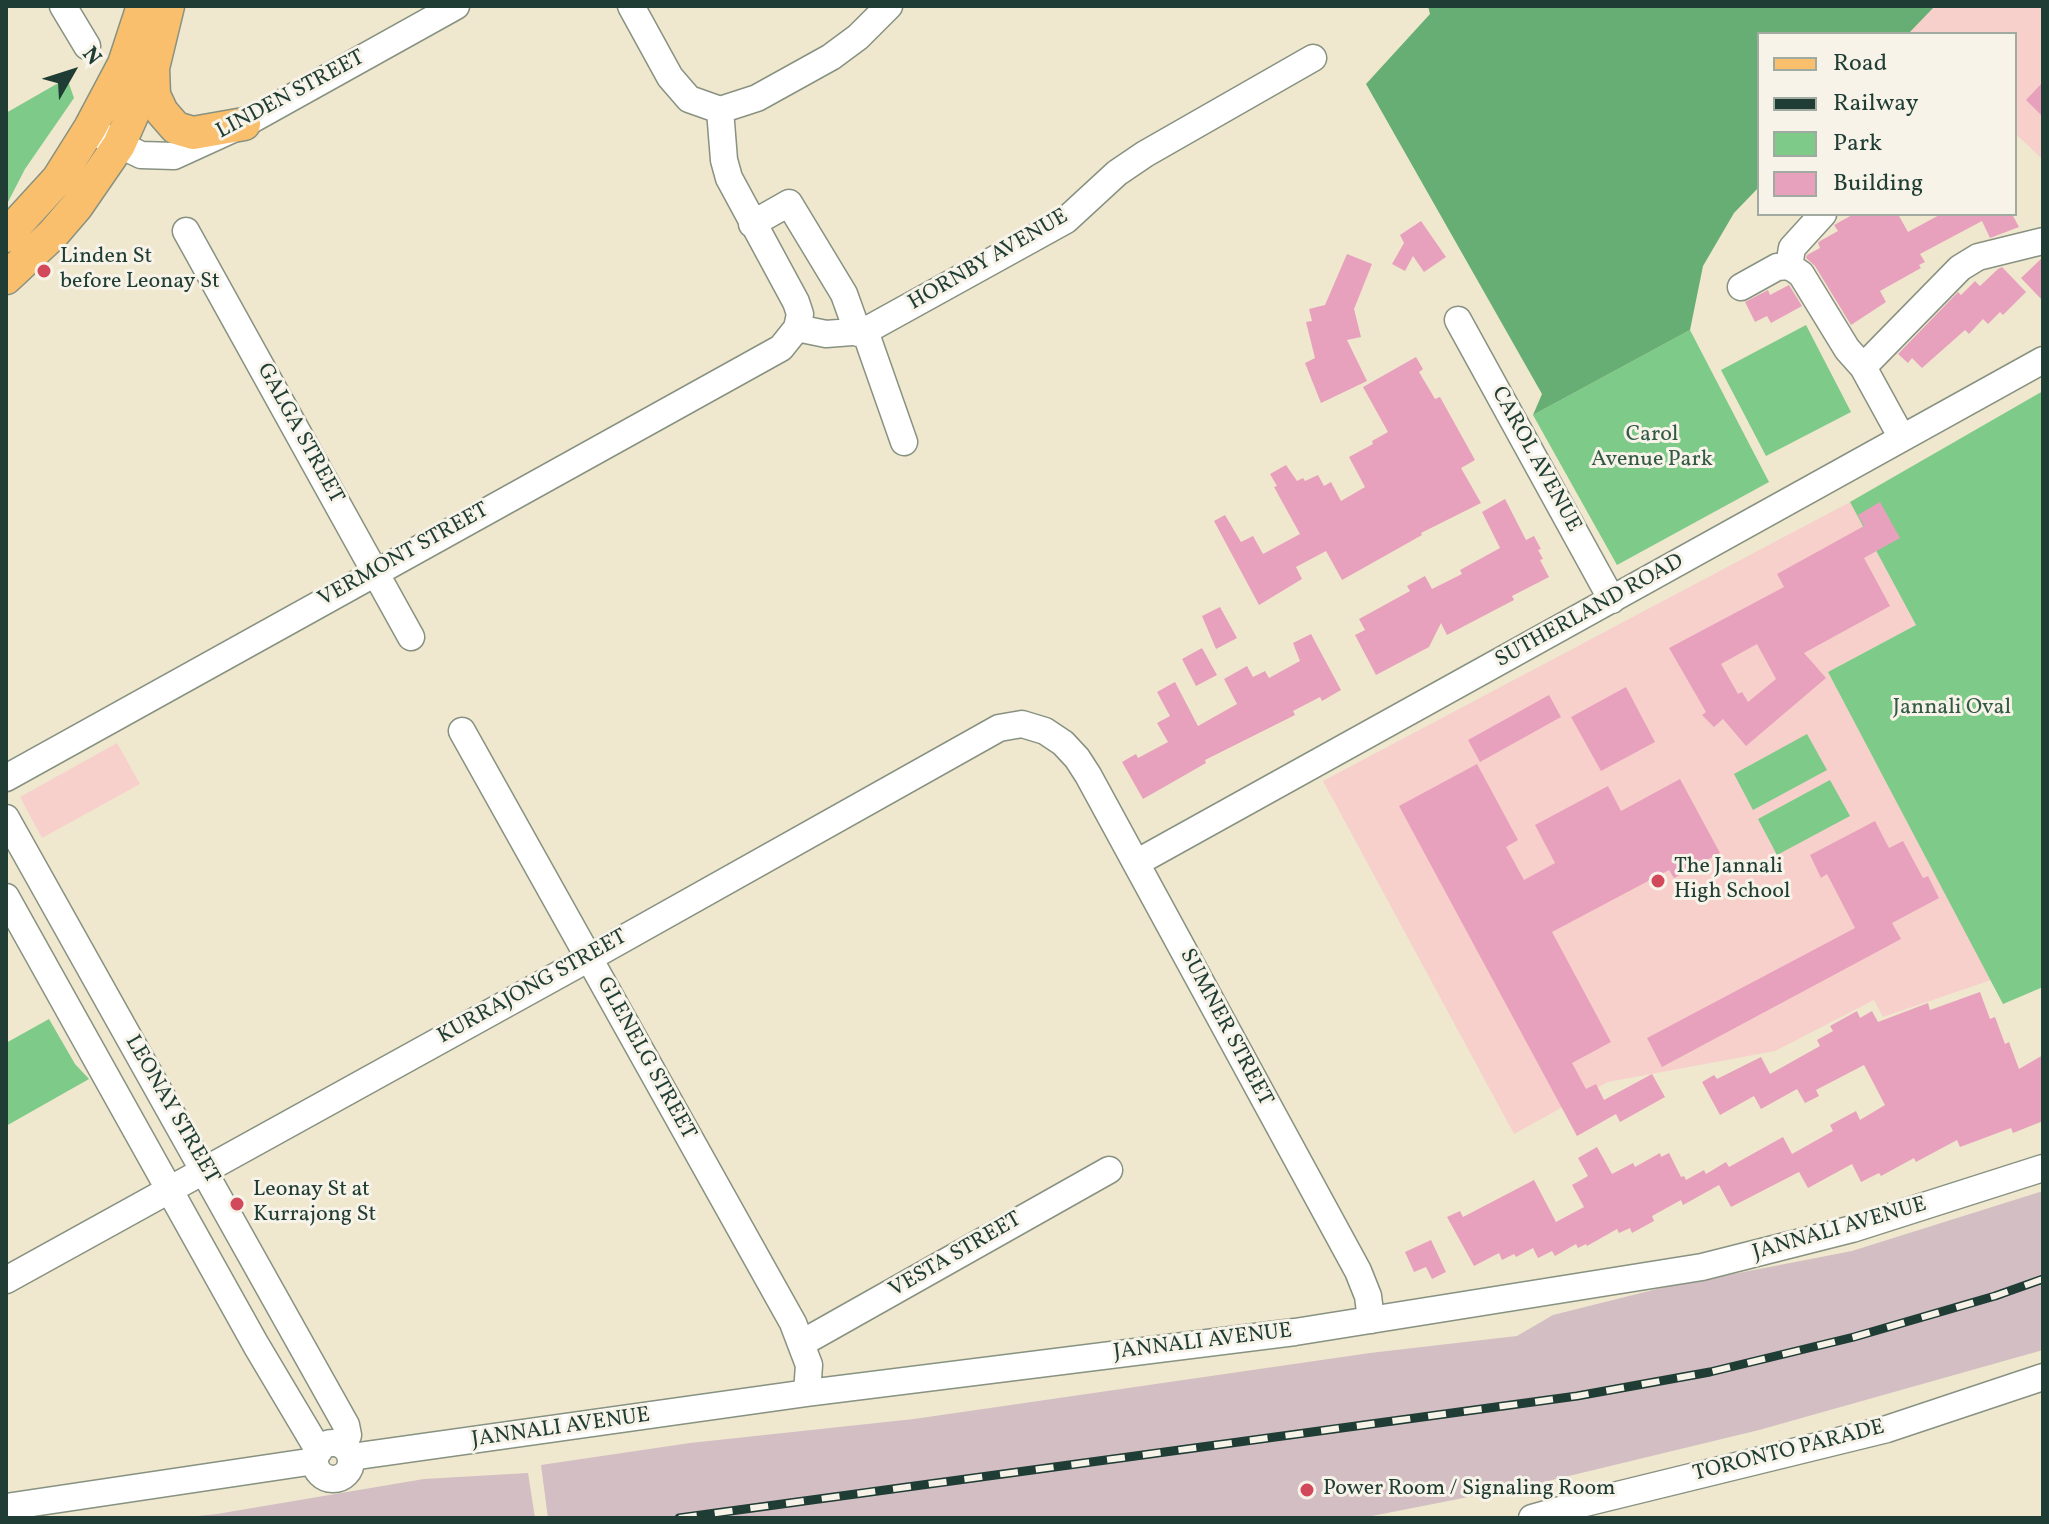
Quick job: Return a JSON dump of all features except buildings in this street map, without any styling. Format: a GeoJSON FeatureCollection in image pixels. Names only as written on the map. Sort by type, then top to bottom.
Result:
{"type":"FeatureCollection","features":[{"type":"Feature","properties":{"kind":"main road"},"geometry":{"type":"LineString","coordinates":[[6,236],[58,179],[90,128],[124,64],[143,6]]}},
{"type":"Feature","properties":{"kind":"main road"},"geometry":{"type":"LineString","coordinates":[[6,278],[44,244],[77,206],[119,145],[153,68],[168,6]]}},
{"type":"Feature","properties":{"kind":"main road"},"geometry":{"type":"LineString","coordinates":[[153,68],[157,103],[176,128],[193,133],[244,124]]}},
{"type":"Feature","properties":{"kind":"street"},"geometry":{"type":"LineString","coordinates":[[63,6],[87,46]]}},
{"type":"Feature","properties":{"kind":"street","name":"LINDEN STREET"},"geometry":{"type":"LineString","coordinates":[[90,128],[141,155],[174,156],[244,124],[456,6]]}},
{"type":"Feature","properties":{"kind":"street"},"geometry":{"type":"LineString","coordinates":[[631,6],[670,77],[689,99],[720,110],[757,98],[831,57],[858,37],[889,6]]}},
{"type":"Feature","properties":{"kind":"street","name":"HORNBY AVENUE"},"geometry":{"type":"LineString","coordinates":[[861,332],[1066,220],[1117,173],[1145,154],[1313,58]]}},
{"type":"Feature","properties":{"kind":"street"},"geometry":{"type":"LineString","coordinates":[[720,110],[727,169],[736,194],[796,302],[800,314],[797,328],[826,334],[861,332]]}},
{"type":"Feature","properties":{"kind":"street"},"geometry":{"type":"LineString","coordinates":[[752,224],[789,203],[844,294],[904,442]]}},
{"type":"Feature","properties":{"kind":"street"},"geometry":{"type":"LineString","coordinates":[[1789,266],[1792,248],[1821,216]]}},
{"type":"Feature","properties":{"kind":"street","name":"GALGA STREET"},"geometry":{"type":"LineString","coordinates":[[186,231],[411,637]]}},
{"type":"Feature","properties":{"kind":"street"},"geometry":{"type":"LineString","coordinates":[[1863,367],[1960,268],[1978,257],[2043,241]]}},
{"type":"Feature","properties":{"kind":"street"},"geometry":{"type":"LineString","coordinates":[[1741,287],[1777,267],[1789,266],[1801,274],[1847,349],[1863,367],[1902,438]]}},
{"type":"Feature","properties":{"kind":"street","name":"CAROL AVENUE"},"geometry":{"type":"LineString","coordinates":[[1458,320],[1612,600]]}},
{"type":"Feature","properties":{"kind":"street","name":"VERMONT STREET"},"geometry":{"type":"LineString","coordinates":[[6,778],[781,348],[797,328]]}},
{"type":"Feature","properties":{"kind":"street","name":"SUTHERLAND ROAD"},"geometry":{"type":"LineString","coordinates":[[1136,863],[2043,360]]}},
{"type":"Feature","properties":{"kind":"street","name":"KURRAJONG STREET"},"geometry":{"type":"LineString","coordinates":[[6,1280],[999,728],[1022,724],[1045,731],[1063,743]]}},
{"type":"Feature","properties":{"kind":"street","name":"GLENELG STREET"},"geometry":{"type":"LineString","coordinates":[[462,731],[802,1343],[809,1365],[807,1393]]}},
{"type":"Feature","properties":{"kind":"street","name":"SUMNER STREET"},"geometry":{"type":"LineString","coordinates":[[1063,743],[1083,767],[1358,1271],[1368,1296],[1371,1320]]}},
{"type":"Feature","properties":{"kind":"street","name":"LEONAY STREET"},"geometry":{"type":"LineString","coordinates":[[6,818],[346,1425],[348,1435],[332,1454],[256,1345],[6,897]]}},
{"type":"Feature","properties":{"kind":"street","name":"JANNALI AVENUE"},"geometry":{"type":"LineString","coordinates":[[6,1507],[332,1454],[1295,1332],[1702,1267],[1852,1229],[2043,1168]]}},
{"type":"Feature","properties":{"kind":"street","name":"VESTA STREET"},"geometry":{"type":"LineString","coordinates":[[802,1343],[1109,1170]]}},
{"type":"Feature","properties":{"kind":"street","name":"TORONTO PARADE"},"geometry":{"type":"LineString","coordinates":[[1532,1518],[1887,1429],[2043,1377]]}},
{"type":"Feature","properties":{"kind":"shaded area"},"geometry":{"type":"Polygon","coordinates":[[[1935,6],[2043,6],[2043,160],[2017,135],[2017,32],[1910,31],[1935,6]]]}},
{"type":"Feature","properties":{"kind":"shaded area","name":"The Jannali High School"},"geometry":{"type":"Polygon","coordinates":[[[1850,502],[1916,625],[1828,672],[1991,980],[1883,1017],[1874,1000],[1775,1051],[1608,1082],[1514,1134],[1323,781],[1850,502]]]}},
{"type":"Feature","properties":{"kind":"shaded area"},"geometry":{"type":"Polygon","coordinates":[[[117,743],[140,784],[42,838],[20,797],[117,743]]]}},
{"type":"Feature","properties":{"kind":"shaded area"},"geometry":{"type":"Polygon","coordinates":[[[2043,1191],[2043,1350],[1759,1430],[1544,1482],[1362,1518],[548,1518],[541,1465],[690,1443],[914,1419],[1370,1353],[1517,1336],[1553,1315],[1661,1288],[1852,1251],[2043,1191]]]}},
{"type":"Feature","properties":{"kind":"shaded area"},"geometry":{"type":"Polygon","coordinates":[[[528,1473],[535,1518],[178,1518],[424,1479],[528,1473]]]}},
{"type":"Feature","properties":{"kind":"green space"},"geometry":{"type":"Polygon","coordinates":[[[1428,6],[1935,6],[1910,32],[1757,32],[1757,189],[1734,213],[1703,266],[1690,330],[1533,415],[1542,394],[1366,84],[1430,14],[1428,6]]]}},
{"type":"Feature","properties":{"kind":"green space"},"geometry":{"type":"Polygon","coordinates":[[[67,78],[74,98],[25,169],[8,202],[6,113],[67,78]]]}},
{"type":"Feature","properties":{"kind":"green space"},"geometry":{"type":"Polygon","coordinates":[[[1806,325],[1851,412],[1766,456],[1721,370],[1806,325]]]}},
{"type":"Feature","properties":{"kind":"green space","name":"Carol Avenue Park"},"geometry":{"type":"Polygon","coordinates":[[[1690,330],[1769,482],[1617,565],[1533,415],[1690,330]]]}},
{"type":"Feature","properties":{"kind":"green space","name":"Jannali Oval"},"geometry":{"type":"Polygon","coordinates":[[[2043,391],[2043,987],[2003,1004],[1828,672],[1916,625],[1850,502],[2043,391]]]}},
{"type":"Feature","properties":{"kind":"green space"},"geometry":{"type":"Polygon","coordinates":[[[1807,734],[1827,770],[1753,810],[1734,774],[1807,734]]]}},
{"type":"Feature","properties":{"kind":"green space"},"geometry":{"type":"Polygon","coordinates":[[[1830,780],[1850,816],[1777,855],[1758,819],[1830,780]]]}},
{"type":"Feature","properties":{"kind":"green space"},"geometry":{"type":"Polygon","coordinates":[[[49,1019],[75,1064],[89,1079],[6,1126],[6,1043],[49,1019]]]}},
{"type":"Feature","properties":{"kind":"railway"},"geometry":{"type":"LineString","coordinates":[[679,1518],[1577,1396],[1710,1372],[1854,1337],[2043,1279]]}},
{"type":"Feature","properties":{"kind":"place","name":"Linden St before Leonay St"},"geometry":{"type":"Point","coordinates":[44,271]}},
{"type":"Feature","properties":{"kind":"place","name":"The Jannali High School"},"geometry":{"type":"Point","coordinates":[1658,881]}},
{"type":"Feature","properties":{"kind":"place","name":"Leonay St at Kurrajong St"},"geometry":{"type":"Point","coordinates":[237,1204]}},
{"type":"Feature","properties":{"kind":"place","name":"Power Room / Signaling Room"},"geometry":{"type":"Point","coordinates":[1307,1490]}}]}
